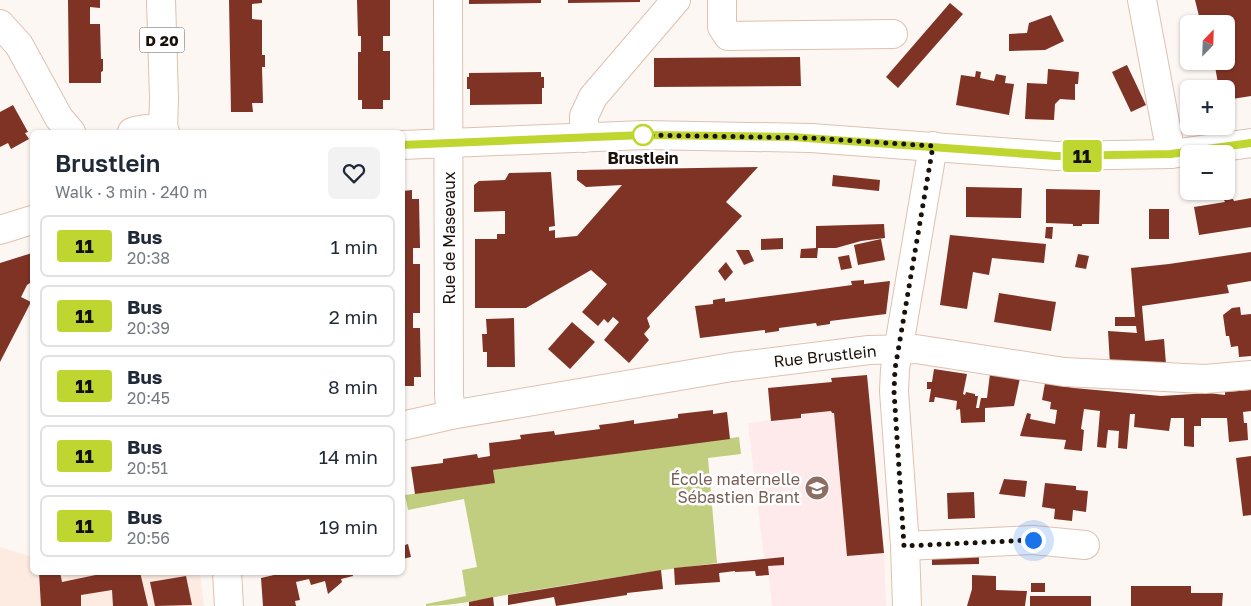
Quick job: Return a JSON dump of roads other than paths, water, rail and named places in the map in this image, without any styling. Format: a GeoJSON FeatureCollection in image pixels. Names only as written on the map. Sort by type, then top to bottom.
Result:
{"type":"FeatureCollection","features":[{"type":"Feature","properties":{"kind":"street","name":"D 20"},"geometry":{"type":"LineString","coordinates":[[161,0],[164,130]]}},
{"type":"Feature","properties":{"kind":"street","name":"Rue de Masevaux"},"geometry":{"type":"LineString","coordinates":[[448,0],[449,395],[451,415]]}},
{"type":"Feature","properties":{"kind":"street"},"geometry":{"type":"LineString","coordinates":[[584,138],[584,116],[593,97],[676,0]]}},
{"type":"Feature","properties":{"kind":"street"},"geometry":{"type":"LineString","coordinates":[[722,0],[722,27],[728,36],[893,34]]}},
{"type":"Feature","properties":{"kind":"street"},"geometry":{"type":"LineString","coordinates":[[1142,0],[1171,154]]}},
{"type":"Feature","properties":{"kind":"street"},"geometry":{"type":"LineString","coordinates":[[0,24],[18,45],[59,118],[70,130]]}},
{"type":"Feature","properties":{"kind":"street"},"geometry":{"type":"LineString","coordinates":[[405,145],[644,135],[811,138],[1056,156],[1171,154],[1251,143]]}},
{"type":"Feature","properties":{"kind":"street"},"geometry":{"type":"LineString","coordinates":[[907,606],[894,391],[898,350],[933,146]]}},
{"type":"Feature","properties":{"kind":"street"},"geometry":{"type":"LineString","coordinates":[[0,230],[30,221]]}},
{"type":"Feature","properties":{"kind":"street","name":"Rue Brustlein"},"geometry":{"type":"LineString","coordinates":[[405,425],[451,415],[741,366],[869,350],[916,349],[1064,372],[1204,379],[1251,375]]}},
{"type":"Feature","properties":{"kind":"street"},"geometry":{"type":"LineString","coordinates":[[904,546],[1033,540],[1085,545]]}},
{"type":"Feature","properties":{"kind":"street"},"geometry":{"type":"LineString","coordinates":[[227,575],[229,606]]}},
{"type":"Feature","properties":{"kind":"place","name":"Brustlein"},"geometry":{"type":"Point","coordinates":[643,135]}},
{"type":"Feature","properties":{"kind":"place","name":"École maternelle Sébastien Brant"},"geometry":{"type":"Point","coordinates":[817,488]}}]}
